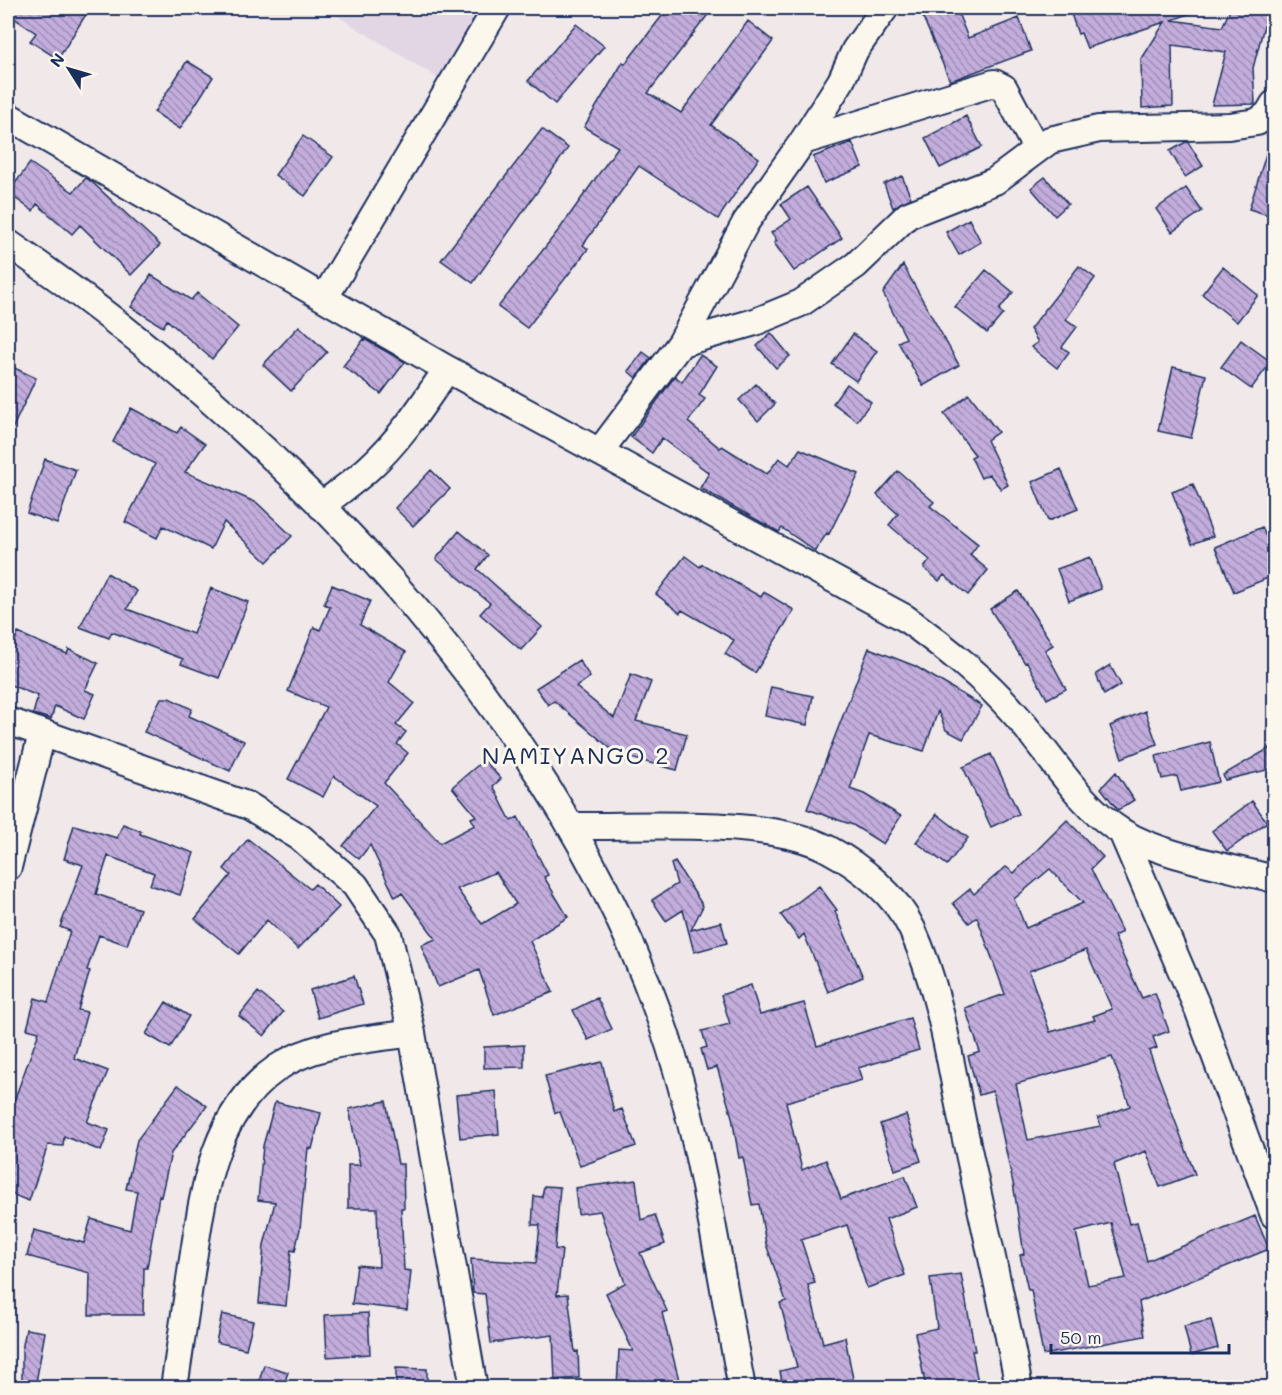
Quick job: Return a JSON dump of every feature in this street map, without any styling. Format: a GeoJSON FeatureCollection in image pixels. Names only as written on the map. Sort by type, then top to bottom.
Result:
{"type":"FeatureCollection","features":[{"type":"Feature","properties":{"kind":"street"},"geometry":{"type":"LineString","coordinates":[[325,297],[497,8]]}},
{"type":"Feature","properties":{"kind":"street"},"geometry":{"type":"LineString","coordinates":[[600,451],[681,343],[746,222],[803,141],[841,81],[855,50],[885,8]]}},
{"type":"Feature","properties":{"kind":"street"},"geometry":{"type":"LineString","coordinates":[[803,141],[994,83],[1004,88],[1036,148]]}},
{"type":"Feature","properties":{"kind":"street"},"geometry":{"type":"LineString","coordinates":[[681,343],[755,322],[801,303],[856,265],[908,215],[995,181],[1036,148],[1050,140],[1099,129],[1229,126],[1257,122],[1268,114],[1275,104]]}},
{"type":"Feature","properties":{"kind":"street"},"geometry":{"type":"LineString","coordinates":[[8,116],[447,369],[867,596],[929,635],[973,671],[1015,714],[1076,789],[1106,820],[1122,832],[1166,850],[1275,879]]}},
{"type":"Feature","properties":{"kind":"street"},"geometry":{"type":"LineString","coordinates":[[8,243],[72,288],[184,378],[273,458],[365,551],[454,659],[534,767],[573,826],[641,968],[678,1072],[701,1175],[742,1388]]}},
{"type":"Feature","properties":{"kind":"street"},"geometry":{"type":"LineString","coordinates":[[321,506],[369,468],[382,454],[409,424],[447,369]]}},
{"type":"Feature","properties":{"kind":"street"},"geometry":{"type":"LineString","coordinates":[[8,722],[249,806],[302,838],[355,885],[388,934],[412,1033],[474,1388]]}},
{"type":"Feature","properties":{"kind":"street"},"geometry":{"type":"LineString","coordinates":[[8,867],[42,734]]}},
{"type":"Feature","properties":{"kind":"street"},"geometry":{"type":"LineString","coordinates":[[573,826],[736,828],[783,833],[827,848],[866,875],[892,900],[911,928],[935,992],[1019,1388]]}},
{"type":"Feature","properties":{"kind":"street"},"geometry":{"type":"LineString","coordinates":[[1122,832],[1198,1009],[1275,1215]]}},
{"type":"Feature","properties":{"kind":"street"},"geometry":{"type":"LineString","coordinates":[[174,1388],[207,1172],[228,1122],[249,1090],[278,1067],[315,1050],[412,1033]]}},
{"type":"Feature","properties":{"kind":"shaded area"},"geometry":{"type":"Polygon","coordinates":[[[324,8],[492,8],[451,86],[324,8]]]}},
{"type":"Feature","properties":{"kind":"building"},"geometry":{"type":"Polygon","coordinates":[[[8,8],[90,8],[58,59],[30,41],[36,33],[8,14],[8,8]]]}},
{"type":"Feature","properties":{"kind":"building"},"geometry":{"type":"Polygon","coordinates":[[[668,8],[713,8],[648,93],[681,113],[748,21],[773,41],[711,125],[759,158],[718,219],[639,166],[583,245],[588,249],[527,328],[498,307],[561,227],[618,147],[584,127],[623,62],[625,64],[668,8]]]}},
{"type":"Feature","properties":{"kind":"building"},"geometry":{"type":"Polygon","coordinates":[[[919,8],[956,8],[968,38],[1019,18],[1031,51],[950,81],[919,8]]]}},
{"type":"Feature","properties":{"kind":"building"},"geometry":{"type":"Polygon","coordinates":[[[1069,8],[1196,8],[1197,11],[1172,20],[1222,27],[1231,8],[1275,8],[1275,32],[1264,26],[1253,68],[1255,104],[1212,105],[1226,52],[1172,45],[1173,106],[1142,108],[1141,60],[1165,22],[1087,48],[1081,33],[1078,34],[1069,8]]]}},
{"type":"Feature","properties":{"kind":"building"},"geometry":{"type":"Polygon","coordinates":[[[576,24],[604,46],[555,104],[528,81],[576,24]]]}},
{"type":"Feature","properties":{"kind":"building"},"geometry":{"type":"Polygon","coordinates":[[[187,61],[213,77],[180,129],[154,112],[187,61]]]}},
{"type":"Feature","properties":{"kind":"building"},"geometry":{"type":"Polygon","coordinates":[[[966,116],[982,147],[940,168],[925,138],[966,116]]]}},
{"type":"Feature","properties":{"kind":"building"},"geometry":{"type":"Polygon","coordinates":[[[542,129],[568,148],[473,283],[441,260],[542,129]]]}},
{"type":"Feature","properties":{"kind":"building"},"geometry":{"type":"Polygon","coordinates":[[[303,136],[333,157],[305,196],[275,175],[303,136]]]}},
{"type":"Feature","properties":{"kind":"building"},"geometry":{"type":"Polygon","coordinates":[[[1270,141],[1275,142],[1275,217],[1249,209],[1270,141]]]}},
{"type":"Feature","properties":{"kind":"building"},"geometry":{"type":"Polygon","coordinates":[[[852,142],[862,167],[824,183],[813,157],[852,142]]]}},
{"type":"Feature","properties":{"kind":"building"},"geometry":{"type":"Polygon","coordinates":[[[1186,142],[1203,166],[1185,177],[1170,151],[1186,142]]]}},
{"type":"Feature","properties":{"kind":"building"},"geometry":{"type":"Polygon","coordinates":[[[30,163],[73,192],[86,178],[160,245],[131,275],[80,225],[72,234],[37,204],[33,211],[8,193],[30,163]]]}},
{"type":"Feature","properties":{"kind":"building"},"geometry":{"type":"Polygon","coordinates":[[[902,176],[911,198],[893,208],[884,184],[902,176]]]}},
{"type":"Feature","properties":{"kind":"building"},"geometry":{"type":"Polygon","coordinates":[[[1045,177],[1068,204],[1055,216],[1031,188],[1045,177]]]}},
{"type":"Feature","properties":{"kind":"building"},"geometry":{"type":"Polygon","coordinates":[[[807,187],[842,238],[794,271],[774,243],[777,241],[771,233],[791,219],[781,204],[807,187]]]}},
{"type":"Feature","properties":{"kind":"building"},"geometry":{"type":"Polygon","coordinates":[[[1186,188],[1202,211],[1172,232],[1156,209],[1186,188]]]}},
{"type":"Feature","properties":{"kind":"building"},"geometry":{"type":"Polygon","coordinates":[[[969,219],[981,242],[959,255],[946,232],[969,219]]]}},
{"type":"Feature","properties":{"kind":"building"},"geometry":{"type":"Polygon","coordinates":[[[903,265],[959,365],[923,386],[898,342],[906,338],[883,293],[903,265]]]}},
{"type":"Feature","properties":{"kind":"building"},"geometry":{"type":"Polygon","coordinates":[[[1079,266],[1095,278],[1066,319],[1077,327],[1062,347],[1069,352],[1057,368],[1031,347],[1038,342],[1030,329],[1079,266]]]}},
{"type":"Feature","properties":{"kind":"building"},"geometry":{"type":"Polygon","coordinates":[[[1223,267],[1258,295],[1237,322],[1202,294],[1223,267]]]}},
{"type":"Feature","properties":{"kind":"building"},"geometry":{"type":"Polygon","coordinates":[[[986,270],[1013,292],[999,310],[1003,314],[987,333],[955,307],[986,270]]]}},
{"type":"Feature","properties":{"kind":"building"},"geometry":{"type":"Polygon","coordinates":[[[151,275],[191,300],[197,293],[238,327],[212,359],[167,320],[163,327],[131,307],[151,275]]]}},
{"type":"Feature","properties":{"kind":"building"},"geometry":{"type":"Polygon","coordinates":[[[299,326],[327,352],[291,391],[263,365],[299,326]]]}},
{"type":"Feature","properties":{"kind":"building"},"geometry":{"type":"Polygon","coordinates":[[[771,333],[790,356],[776,368],[757,346],[771,333]]]}},
{"type":"Feature","properties":{"kind":"building"},"geometry":{"type":"Polygon","coordinates":[[[853,334],[877,351],[856,381],[832,364],[853,334]]]}},
{"type":"Feature","properties":{"kind":"building"},"geometry":{"type":"Polygon","coordinates":[[[364,339],[405,362],[381,394],[343,366],[364,339]]]}},
{"type":"Feature","properties":{"kind":"building"},"geometry":{"type":"Polygon","coordinates":[[[1241,340],[1271,362],[1251,389],[1221,367],[1241,340]]]}},
{"type":"Feature","properties":{"kind":"building"},"geometry":{"type":"Polygon","coordinates":[[[643,352],[651,358],[636,378],[628,371],[643,352]]]}},
{"type":"Feature","properties":{"kind":"building"},"geometry":{"type":"Polygon","coordinates":[[[700,355],[717,366],[699,395],[705,399],[688,422],[720,448],[722,446],[767,474],[779,458],[789,465],[800,449],[859,474],[829,534],[827,533],[815,551],[782,528],[779,532],[700,488],[709,473],[662,438],[652,453],[631,437],[675,376],[682,382],[700,355]]]}},
{"type":"Feature","properties":{"kind":"building"},"geometry":{"type":"Polygon","coordinates":[[[8,365],[36,378],[8,438],[8,365]]]}},
{"type":"Feature","properties":{"kind":"building"},"geometry":{"type":"Polygon","coordinates":[[[1173,367],[1206,375],[1191,438],[1158,431],[1173,367]]]}},
{"type":"Feature","properties":{"kind":"building"},"geometry":{"type":"Polygon","coordinates":[[[756,384],[775,404],[758,421],[739,400],[756,384]]]}},
{"type":"Feature","properties":{"kind":"building"},"geometry":{"type":"Polygon","coordinates":[[[847,384],[871,402],[857,421],[833,403],[847,384]]]}},
{"type":"Feature","properties":{"kind":"building"},"geometry":{"type":"Polygon","coordinates":[[[969,394],[998,432],[987,440],[1008,485],[1001,489],[989,474],[981,478],[971,457],[975,455],[944,414],[969,394]]]}},
{"type":"Feature","properties":{"kind":"building"},"geometry":{"type":"Polygon","coordinates":[[[131,408],[177,433],[181,427],[205,444],[185,472],[257,503],[292,536],[267,562],[224,522],[211,549],[163,526],[157,538],[125,522],[155,464],[113,442],[131,408]]]}},
{"type":"Feature","properties":{"kind":"building"},"geometry":{"type":"Polygon","coordinates":[[[45,459],[76,470],[57,524],[27,513],[45,459]]]}},
{"type":"Feature","properties":{"kind":"building"},"geometry":{"type":"Polygon","coordinates":[[[1061,469],[1078,509],[1048,521],[1032,482],[1061,469]]]}},
{"type":"Feature","properties":{"kind":"building"},"geometry":{"type":"Polygon","coordinates":[[[431,470],[450,489],[413,526],[395,508],[431,470]]]}},
{"type":"Feature","properties":{"kind":"building"},"geometry":{"type":"Polygon","coordinates":[[[898,471],[934,502],[930,506],[978,544],[970,555],[988,570],[968,595],[944,575],[939,581],[924,568],[930,560],[889,525],[898,514],[877,495],[898,471]]]}},
{"type":"Feature","properties":{"kind":"building"},"geometry":{"type":"Polygon","coordinates":[[[1193,484],[1213,536],[1192,544],[1172,492],[1193,484]]]}},
{"type":"Feature","properties":{"kind":"building"},"geometry":{"type":"Polygon","coordinates":[[[1262,527],[1275,557],[1275,575],[1234,592],[1215,547],[1262,527]]]}},
{"type":"Feature","properties":{"kind":"building"},"geometry":{"type":"Polygon","coordinates":[[[459,531],[488,555],[477,569],[542,627],[521,650],[480,614],[490,603],[436,559],[459,531]]]}},
{"type":"Feature","properties":{"kind":"building"},"geometry":{"type":"Polygon","coordinates":[[[685,556],[700,567],[702,564],[761,597],[764,592],[794,610],[755,673],[725,654],[734,640],[682,610],[680,613],[656,594],[685,556]]]}},
{"type":"Feature","properties":{"kind":"building"},"geometry":{"type":"Polygon","coordinates":[[[1090,557],[1101,589],[1069,601],[1057,569],[1090,557]]]}},
{"type":"Feature","properties":{"kind":"building"},"geometry":{"type":"Polygon","coordinates":[[[107,573],[137,591],[127,609],[193,634],[211,588],[248,602],[219,678],[181,664],[183,659],[112,632],[109,638],[80,627],[107,573]]]}},
{"type":"Feature","properties":{"kind":"building"},"geometry":{"type":"Polygon","coordinates":[[[332,585],[370,601],[360,625],[406,652],[389,682],[414,703],[396,725],[406,732],[397,744],[408,753],[384,783],[440,843],[475,825],[471,818],[476,816],[452,787],[484,760],[501,779],[493,786],[511,821],[518,817],[548,875],[544,877],[568,917],[530,941],[553,992],[494,1015],[479,970],[438,987],[421,945],[436,939],[402,893],[395,897],[370,845],[359,859],[343,846],[376,806],[334,776],[323,797],[288,779],[326,707],[288,691],[314,627],[320,630],[330,607],[324,604],[332,585]],[[496,872],[457,889],[482,924],[516,904],[496,872]]]}},
{"type":"Feature","properties":{"kind":"building"},"geometry":{"type":"Polygon","coordinates":[[[1018,591],[1053,645],[1045,650],[1066,689],[1047,699],[1027,662],[1025,663],[990,609],[1018,591]]]}},
{"type":"Feature","properties":{"kind":"building"},"geometry":{"type":"Polygon","coordinates":[[[18,633],[67,654],[69,649],[98,663],[85,690],[95,694],[84,719],[55,706],[51,719],[33,714],[38,696],[8,684],[8,658],[18,633]]]}},
{"type":"Feature","properties":{"kind":"building"},"geometry":{"type":"Polygon","coordinates":[[[869,648],[915,666],[982,706],[963,739],[946,730],[938,711],[924,751],[869,735],[850,789],[864,794],[901,816],[883,844],[853,825],[807,809],[869,648]]]}},
{"type":"Feature","properties":{"kind":"building"},"geometry":{"type":"Polygon","coordinates":[[[579,660],[590,677],[576,687],[614,718],[631,674],[651,682],[636,721],[687,734],[677,770],[631,758],[628,763],[554,701],[548,705],[536,688],[579,660]]]}},
{"type":"Feature","properties":{"kind":"building"},"geometry":{"type":"Polygon","coordinates":[[[1110,665],[1121,685],[1104,695],[1096,674],[1110,665]]]}},
{"type":"Feature","properties":{"kind":"building"},"geometry":{"type":"Polygon","coordinates":[[[771,687],[813,696],[807,725],[765,716],[771,687]]]}},
{"type":"Feature","properties":{"kind":"building"},"geometry":{"type":"Polygon","coordinates":[[[161,698],[169,698],[192,709],[189,716],[244,741],[230,771],[144,732],[161,698]]]}},
{"type":"Feature","properties":{"kind":"building"},"geometry":{"type":"Polygon","coordinates":[[[1145,711],[1157,744],[1122,758],[1110,726],[1145,711]]]}},
{"type":"Feature","properties":{"kind":"building"},"geometry":{"type":"Polygon","coordinates":[[[1210,742],[1219,782],[1181,791],[1177,776],[1162,779],[1156,756],[1210,742]]]}},
{"type":"Feature","properties":{"kind":"building"},"geometry":{"type":"Polygon","coordinates":[[[1275,745],[1275,768],[1225,780],[1223,775],[1275,745]]]}},
{"type":"Feature","properties":{"kind":"building"},"geometry":{"type":"Polygon","coordinates":[[[991,754],[1019,814],[991,827],[963,767],[991,754]]]}},
{"type":"Feature","properties":{"kind":"building"},"geometry":{"type":"Polygon","coordinates":[[[1116,772],[1134,800],[1118,810],[1101,788],[1116,772]]]}},
{"type":"Feature","properties":{"kind":"building"},"geometry":{"type":"Polygon","coordinates":[[[1252,801],[1267,822],[1227,851],[1212,831],[1252,801]]]}},
{"type":"Feature","properties":{"kind":"building"},"geometry":{"type":"Polygon","coordinates":[[[937,814],[968,838],[947,865],[916,842],[937,814]]]}},
{"type":"Feature","properties":{"kind":"building"},"geometry":{"type":"Polygon","coordinates":[[[1067,820],[1103,857],[1091,869],[1122,932],[1114,936],[1142,998],[1155,993],[1169,1031],[1153,1037],[1157,1048],[1149,1051],[1195,1174],[1160,1187],[1146,1151],[1114,1164],[1129,1224],[1137,1222],[1147,1261],[1255,1216],[1269,1249],[1139,1302],[1145,1336],[1043,1355],[1031,1290],[1028,1290],[1020,1255],[1024,1254],[1013,1183],[993,1091],[979,1095],[968,1056],[980,1052],[965,1008],[1005,994],[977,917],[969,923],[953,903],[970,889],[974,894],[1006,867],[1014,873],[1067,820]],[[1050,869],[1014,899],[1026,928],[1083,903],[1050,869]],[[1086,950],[1029,971],[1050,1032],[1095,1020],[1093,1016],[1112,1009],[1086,950]],[[1112,1057],[1016,1084],[1028,1140],[1101,1126],[1098,1118],[1130,1106],[1112,1057]],[[1111,1223],[1076,1232],[1088,1285],[1126,1278],[1111,1223]]]}},
{"type":"Feature","properties":{"kind":"building"},"geometry":{"type":"Polygon","coordinates":[[[123,824],[141,831],[140,834],[194,853],[180,895],[150,885],[154,873],[108,856],[96,894],[140,909],[127,945],[99,935],[87,970],[90,971],[78,1010],[87,1012],[74,1058],[108,1071],[87,1122],[109,1130],[101,1151],[64,1136],[63,1146],[48,1145],[29,1201],[8,1193],[8,1100],[14,1101],[39,1032],[27,1029],[35,998],[48,1002],[70,931],[60,927],[83,865],[64,859],[74,825],[117,838],[123,824]]]}},
{"type":"Feature","properties":{"kind":"building"},"geometry":{"type":"Polygon","coordinates":[[[248,839],[310,889],[315,884],[339,907],[298,949],[267,920],[239,954],[195,919],[231,875],[224,869],[248,839]]]}},
{"type":"Feature","properties":{"kind":"building"},"geometry":{"type":"Polygon","coordinates":[[[675,862],[703,906],[691,930],[721,922],[727,943],[694,952],[683,910],[666,921],[652,900],[677,884],[671,864],[675,862]]]}},
{"type":"Feature","properties":{"kind":"building"},"geometry":{"type":"Polygon","coordinates":[[[819,886],[837,910],[835,911],[863,977],[828,992],[804,934],[799,939],[781,915],[819,886]]]}},
{"type":"Feature","properties":{"kind":"building"},"geometry":{"type":"Polygon","coordinates":[[[354,976],[363,1004],[318,1018],[310,990],[354,976]]]}},
{"type":"Feature","properties":{"kind":"building"},"geometry":{"type":"Polygon","coordinates":[[[751,985],[760,1015],[804,1003],[817,1046],[910,1018],[919,1050],[858,1068],[862,1080],[786,1102],[802,1170],[826,1160],[841,1199],[905,1176],[917,1207],[886,1219],[905,1275],[867,1288],[847,1225],[801,1240],[815,1283],[808,1285],[823,1343],[845,1337],[853,1379],[811,1388],[783,1388],[780,1371],[797,1367],[780,1303],[786,1301],[766,1244],[759,1204],[752,1205],[743,1157],[739,1158],[732,1117],[717,1067],[707,1070],[701,1049],[707,1047],[702,1031],[730,1024],[721,995],[751,985]]]}},
{"type":"Feature","properties":{"kind":"building"},"geometry":{"type":"Polygon","coordinates":[[[258,992],[283,1012],[264,1036],[239,1016],[258,992]]]}},
{"type":"Feature","properties":{"kind":"building"},"geometry":{"type":"Polygon","coordinates":[[[597,998],[612,1029],[588,1040],[573,1010],[597,998]]]}},
{"type":"Feature","properties":{"kind":"building"},"geometry":{"type":"Polygon","coordinates":[[[166,1002],[189,1016],[170,1048],[146,1034],[166,1002]]]}},
{"type":"Feature","properties":{"kind":"building"},"geometry":{"type":"Polygon","coordinates":[[[524,1045],[524,1067],[484,1068],[484,1047],[524,1045]]]}},
{"type":"Feature","properties":{"kind":"building"},"geometry":{"type":"Polygon","coordinates":[[[602,1062],[614,1112],[622,1109],[636,1146],[580,1166],[560,1112],[555,1113],[545,1076],[602,1062]]]}},
{"type":"Feature","properties":{"kind":"building"},"geometry":{"type":"Polygon","coordinates":[[[178,1085],[207,1106],[171,1153],[161,1197],[159,1196],[147,1268],[144,1268],[143,1315],[89,1315],[90,1273],[27,1256],[34,1230],[84,1243],[91,1219],[130,1230],[137,1191],[126,1189],[137,1140],[178,1085]]]}},
{"type":"Feature","properties":{"kind":"building"},"geometry":{"type":"Polygon","coordinates":[[[496,1091],[499,1134],[460,1138],[456,1095],[496,1091]]]}},
{"type":"Feature","properties":{"kind":"building"},"geometry":{"type":"Polygon","coordinates":[[[386,1101],[398,1164],[403,1164],[404,1208],[401,1208],[404,1270],[411,1271],[407,1310],[352,1304],[357,1265],[379,1267],[377,1208],[348,1208],[348,1165],[360,1165],[349,1109],[386,1101]]]}},
{"type":"Feature","properties":{"kind":"building"},"geometry":{"type":"Polygon","coordinates":[[[275,1102],[321,1113],[312,1149],[308,1148],[300,1229],[295,1251],[291,1250],[286,1306],[259,1303],[264,1245],[275,1202],[258,1200],[263,1146],[275,1102]]]}},
{"type":"Feature","properties":{"kind":"building"},"geometry":{"type":"Polygon","coordinates":[[[906,1115],[921,1161],[895,1170],[880,1124],[906,1115]]]}},
{"type":"Feature","properties":{"kind":"building"},"geometry":{"type":"Polygon","coordinates":[[[636,1180],[641,1220],[655,1215],[665,1244],[640,1253],[667,1311],[662,1313],[681,1388],[617,1388],[619,1350],[633,1351],[606,1293],[625,1283],[600,1211],[578,1214],[575,1188],[636,1180]]]}},
{"type":"Feature","properties":{"kind":"building"},"geometry":{"type":"Polygon","coordinates":[[[544,1186],[560,1187],[555,1249],[562,1250],[557,1295],[568,1294],[575,1352],[578,1351],[579,1378],[555,1380],[553,1335],[491,1343],[485,1294],[473,1293],[471,1259],[536,1263],[540,1225],[532,1225],[534,1196],[542,1197],[544,1186]]]}},
{"type":"Feature","properties":{"kind":"building"},"geometry":{"type":"Polygon","coordinates":[[[961,1274],[975,1351],[972,1351],[979,1388],[926,1388],[915,1333],[937,1328],[930,1278],[961,1274]]]}},
{"type":"Feature","properties":{"kind":"building"},"geometry":{"type":"Polygon","coordinates":[[[368,1313],[370,1354],[327,1357],[325,1315],[368,1313]]]}},
{"type":"Feature","properties":{"kind":"building"},"geometry":{"type":"Polygon","coordinates":[[[222,1314],[253,1321],[246,1349],[216,1342],[222,1314]]]}},
{"type":"Feature","properties":{"kind":"building"},"geometry":{"type":"Polygon","coordinates":[[[1211,1320],[1218,1348],[1191,1355],[1184,1326],[1211,1320]]]}},
{"type":"Feature","properties":{"kind":"building"},"geometry":{"type":"Polygon","coordinates":[[[26,1329],[45,1332],[35,1388],[22,1388],[22,1350],[26,1329]]]}},
{"type":"Feature","properties":{"kind":"building"},"geometry":{"type":"Polygon","coordinates":[[[264,1365],[288,1372],[283,1388],[257,1388],[264,1365]]]}},
{"type":"Feature","properties":{"kind":"building"},"geometry":{"type":"Polygon","coordinates":[[[396,1368],[427,1369],[427,1388],[396,1388],[396,1368]]]}},
{"type":"Feature","properties":{"kind":"district","name":"NAMIYANGO 2"},"geometry":{"type":"Point","coordinates":[576,754]}}]}
